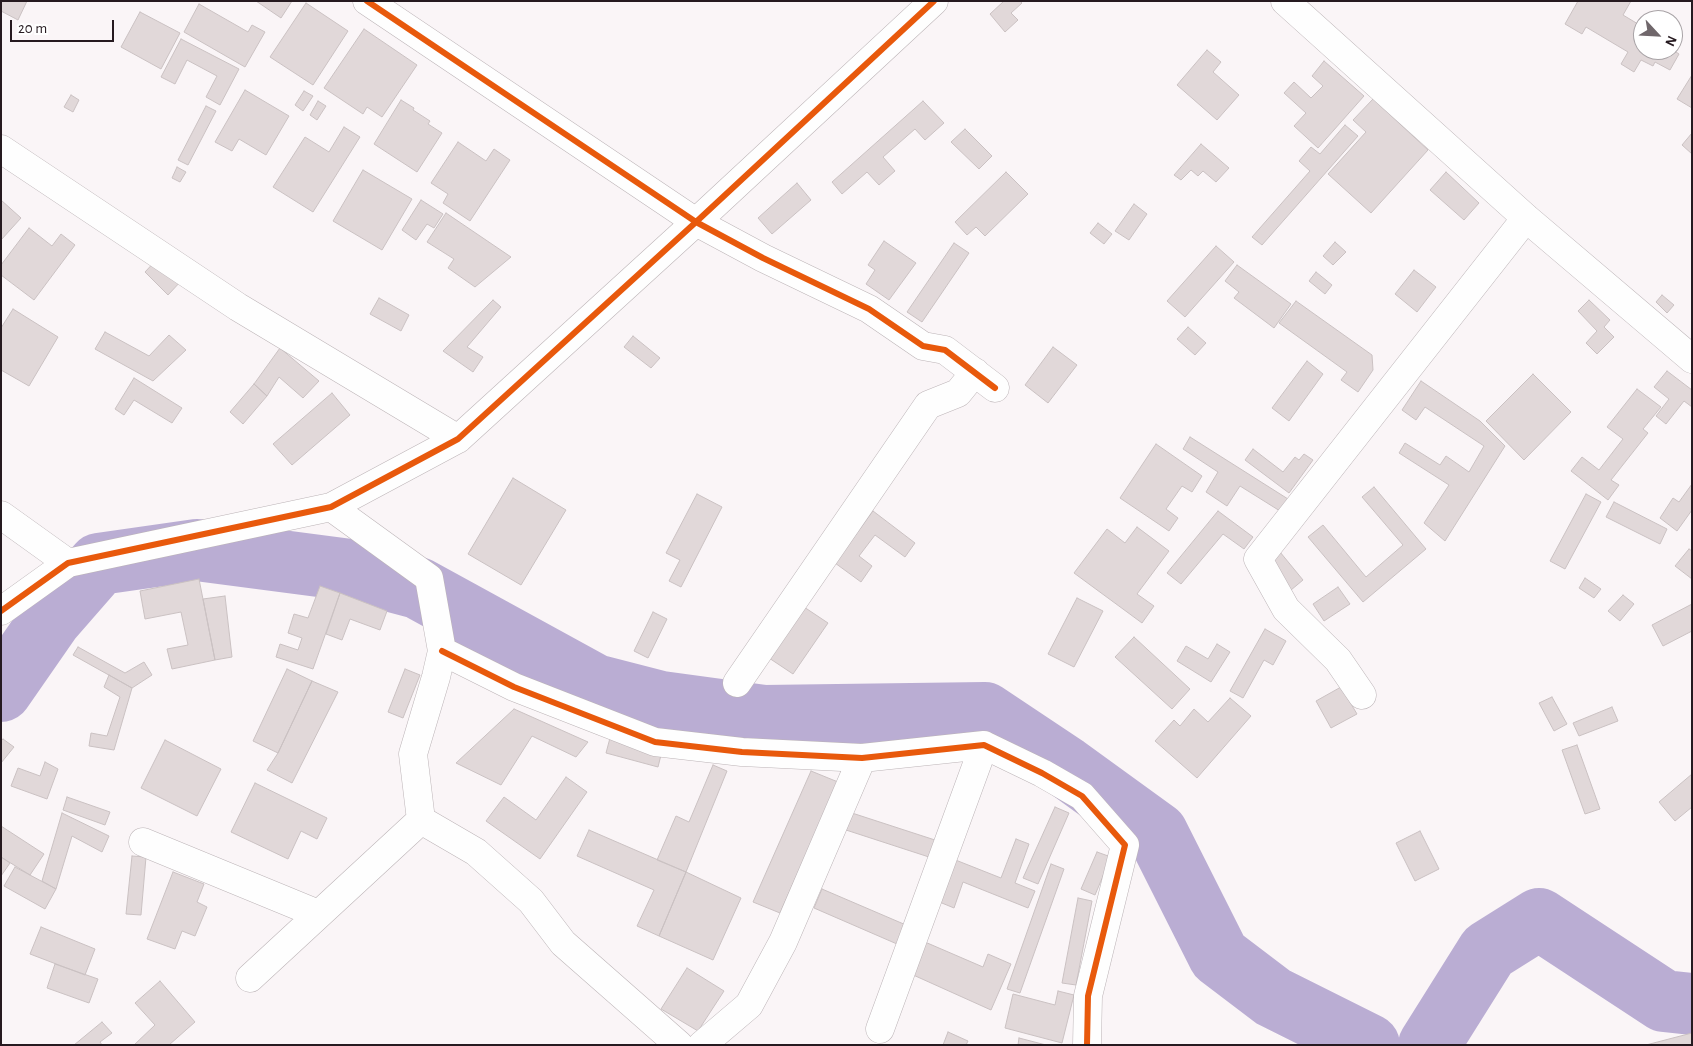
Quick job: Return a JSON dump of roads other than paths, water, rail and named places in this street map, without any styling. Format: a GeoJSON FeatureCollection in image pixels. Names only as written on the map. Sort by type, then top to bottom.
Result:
{"type":"FeatureCollection","features":[{"type":"Feature","properties":{"kind":"street"},"geometry":{"type":"LineString","coordinates":[[367,1],[696,222],[763,258],[869,309],[923,346],[945,350],[985,380],[928,405],[737,683]]}},
{"type":"Feature","properties":{"kind":"street"},"geometry":{"type":"LineString","coordinates":[[1,612],[68,563],[331,507],[458,439],[934,1]]}},
{"type":"Feature","properties":{"kind":"street"},"geometry":{"type":"LineString","coordinates":[[1285,1],[1526,218],[1692,359]]}},
{"type":"Feature","properties":{"kind":"street"},"geometry":{"type":"LineString","coordinates":[[1,149],[238,306],[458,439]]}},
{"type":"Feature","properties":{"kind":"street"},"geometry":{"type":"LineString","coordinates":[[1362,695],[1338,660],[1286,609],[1258,559],[1526,218]]}},
{"type":"Feature","properties":{"kind":"street"},"geometry":{"type":"LineString","coordinates":[[331,507],[429,578],[442,651],[414,754],[421,820]]}},
{"type":"Feature","properties":{"kind":"street"},"geometry":{"type":"LineString","coordinates":[[1,515],[68,563]]}},
{"type":"Feature","properties":{"kind":"street"},"geometry":{"type":"LineString","coordinates":[[442,651],[514,687],[655,742],[742,752],[862,758],[984,745],[1042,773],[1082,796],[1125,845],[1088,996],[1087,1045]]}},
{"type":"Feature","properties":{"kind":"street"},"geometry":{"type":"LineString","coordinates":[[880,1029],[984,745]]}},
{"type":"Feature","properties":{"kind":"street"},"geometry":{"type":"LineString","coordinates":[[702,1045],[749,1005],[783,942],[862,758]]}},
{"type":"Feature","properties":{"kind":"street"},"geometry":{"type":"LineString","coordinates":[[250,978],[421,820]]}},
{"type":"Feature","properties":{"kind":"street"},"geometry":{"type":"LineString","coordinates":[[421,820],[476,852],[531,901],[563,943],[679,1045]]}},
{"type":"Feature","properties":{"kind":"street"},"geometry":{"type":"LineString","coordinates":[[143,842],[318,914]]}},
{"type":"Feature","properties":{"kind":"waterway"},"geometry":{"type":"LineString","coordinates":[[1,691],[51,619],[99,564],[197,550],[350,570],[418,588],[595,685],[661,702],[764,716],[985,713],[1066,767],[1157,833],[1219,956],[1273,997],[1369,1045]]}},
{"type":"Feature","properties":{"kind":"waterway"},"geometry":{"type":"LineString","coordinates":[[1429,1045],[1488,951],[1539,919],[1664,1001],[1692,1004]]}}]}
